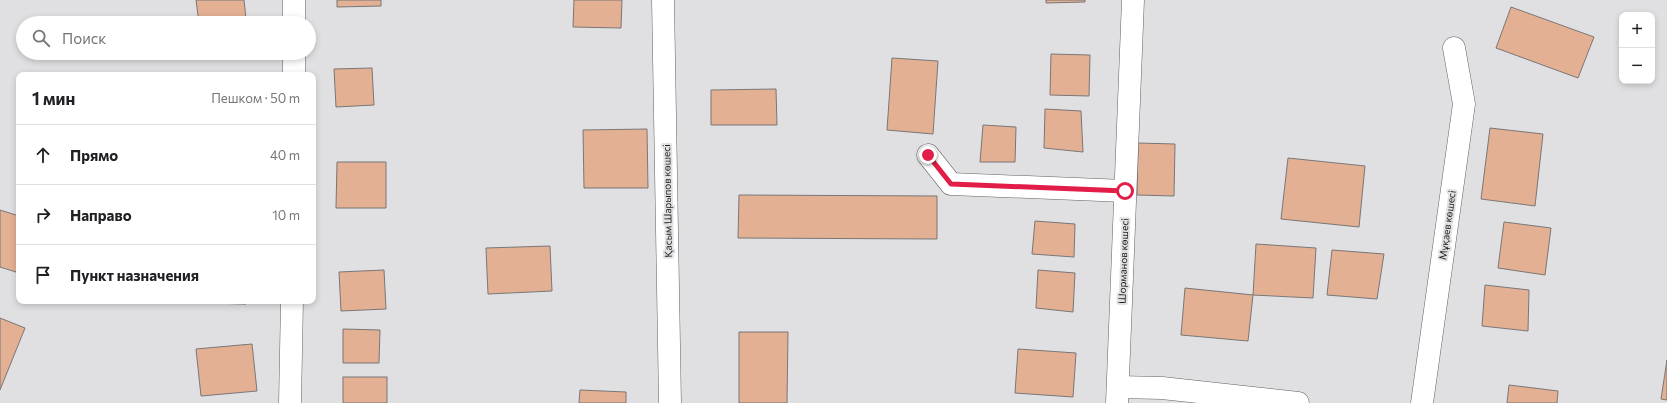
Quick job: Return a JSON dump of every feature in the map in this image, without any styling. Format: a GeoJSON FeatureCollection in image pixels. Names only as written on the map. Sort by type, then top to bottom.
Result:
{"type":"FeatureCollection","features":[{"type":"Feature","properties":{"kind":"street"},"geometry":{"type":"LineString","coordinates":[[294,0],[294,16]]}},
{"type":"Feature","properties":{"kind":"street","name":"Қасым Шарыпов көшесі"},"geometry":{"type":"LineString","coordinates":[[663,0],[670,403]]}},
{"type":"Feature","properties":{"kind":"street","name":"Шорманов көшесі"},"geometry":{"type":"LineString","coordinates":[[1117,395],[1133,0]]}},
{"type":"Feature","properties":{"kind":"street","name":"Мұқаев көшесі"},"geometry":{"type":"LineString","coordinates":[[1422,403],[1464,104],[1454,48]]}},
{"type":"Feature","properties":{"kind":"street"},"geometry":{"type":"LineString","coordinates":[[294,60],[294,72]]}},
{"type":"Feature","properties":{"kind":"street"},"geometry":{"type":"LineString","coordinates":[[928,155],[951,184],[1125,191]]}},
{"type":"Feature","properties":{"kind":"street"},"geometry":{"type":"LineString","coordinates":[[290,403],[292,304]]}},
{"type":"Feature","properties":{"kind":"street"},"geometry":{"type":"LineString","coordinates":[[1117,395],[1162,388],[1298,403]]}},
{"type":"Feature","properties":{"kind":"building"},"geometry":{"type":"Polygon","coordinates":[[[196,0],[244,0],[246,16],[198,16],[196,0]]]}},
{"type":"Feature","properties":{"kind":"building"},"geometry":{"type":"Polygon","coordinates":[[[337,0],[381,0],[381,6],[337,7],[337,0]]]}},
{"type":"Feature","properties":{"kind":"building"},"geometry":{"type":"Polygon","coordinates":[[[574,0],[622,0],[621,28],[573,27],[574,0]]]}},
{"type":"Feature","properties":{"kind":"building"},"geometry":{"type":"Polygon","coordinates":[[[1046,0],[1085,0],[1085,2],[1046,3],[1046,0]]]}},
{"type":"Feature","properties":{"kind":"building"},"geometry":{"type":"Polygon","coordinates":[[[1511,7],[1594,37],[1578,78],[1496,48],[1511,7]]]}},
{"type":"Feature","properties":{"kind":"building"},"geometry":{"type":"Polygon","coordinates":[[[1051,54],[1090,55],[1089,96],[1050,95],[1051,54]]]}},
{"type":"Feature","properties":{"kind":"building"},"geometry":{"type":"Polygon","coordinates":[[[892,58],[938,61],[933,134],[887,130],[892,58]]]}},
{"type":"Feature","properties":{"kind":"building"},"geometry":{"type":"Polygon","coordinates":[[[372,68],[374,105],[336,107],[334,69],[372,68]]]}},
{"type":"Feature","properties":{"kind":"building"},"geometry":{"type":"Polygon","coordinates":[[[776,89],[777,125],[711,125],[711,90],[776,89]]]}},
{"type":"Feature","properties":{"kind":"building"},"geometry":{"type":"Polygon","coordinates":[[[1045,109],[1081,111],[1083,152],[1044,148],[1045,109]]]}},
{"type":"Feature","properties":{"kind":"building"},"geometry":{"type":"Polygon","coordinates":[[[983,125],[1016,127],[1015,162],[980,162],[983,125]]]}},
{"type":"Feature","properties":{"kind":"building"},"geometry":{"type":"Polygon","coordinates":[[[1490,128],[1543,134],[1535,206],[1481,199],[1490,128]]]}},
{"type":"Feature","properties":{"kind":"building"},"geometry":{"type":"Polygon","coordinates":[[[647,129],[648,188],[584,188],[583,130],[647,129]]]}},
{"type":"Feature","properties":{"kind":"building"},"geometry":{"type":"Polygon","coordinates":[[[1138,143],[1175,144],[1174,196],[1137,195],[1138,143]]]}},
{"type":"Feature","properties":{"kind":"building"},"geometry":{"type":"Polygon","coordinates":[[[1288,158],[1365,166],[1359,227],[1281,219],[1288,158]]]}},
{"type":"Feature","properties":{"kind":"building"},"geometry":{"type":"Polygon","coordinates":[[[337,162],[386,162],[386,208],[336,208],[337,162]]]}},
{"type":"Feature","properties":{"kind":"building"},"geometry":{"type":"Polygon","coordinates":[[[739,195],[937,196],[937,239],[738,238],[739,195]]]}},
{"type":"Feature","properties":{"kind":"building"},"geometry":{"type":"Polygon","coordinates":[[[0,210],[16,215],[16,272],[0,267],[0,210]]]}},
{"type":"Feature","properties":{"kind":"building"},"geometry":{"type":"Polygon","coordinates":[[[1035,221],[1075,224],[1074,257],[1032,254],[1035,221]]]}},
{"type":"Feature","properties":{"kind":"building"},"geometry":{"type":"Polygon","coordinates":[[[1504,222],[1551,228],[1545,275],[1498,268],[1504,222]]]}},
{"type":"Feature","properties":{"kind":"building"},"geometry":{"type":"Polygon","coordinates":[[[1256,244],[1316,248],[1313,298],[1253,295],[1256,244]]]}},
{"type":"Feature","properties":{"kind":"building"},"geometry":{"type":"Polygon","coordinates":[[[550,246],[552,291],[488,294],[486,248],[550,246]]]}},
{"type":"Feature","properties":{"kind":"building"},"geometry":{"type":"Polygon","coordinates":[[[1332,250],[1384,254],[1377,299],[1327,295],[1332,250]]]}},
{"type":"Feature","properties":{"kind":"building"},"geometry":{"type":"Polygon","coordinates":[[[384,270],[386,309],[341,311],[339,272],[384,270]]]}},
{"type":"Feature","properties":{"kind":"building"},"geometry":{"type":"Polygon","coordinates":[[[1038,270],[1075,273],[1073,312],[1036,308],[1038,270]]]}},
{"type":"Feature","properties":{"kind":"building"},"geometry":{"type":"Polygon","coordinates":[[[1485,285],[1529,290],[1528,331],[1482,326],[1485,285]]]}},
{"type":"Feature","properties":{"kind":"building"},"geometry":{"type":"Polygon","coordinates":[[[1185,288],[1253,295],[1248,341],[1181,335],[1185,288]]]}},
{"type":"Feature","properties":{"kind":"building"},"geometry":{"type":"Polygon","coordinates":[[[0,318],[25,328],[0,390],[0,318]]]}},
{"type":"Feature","properties":{"kind":"building"},"geometry":{"type":"Polygon","coordinates":[[[343,329],[380,330],[379,363],[343,363],[343,329]]]}},
{"type":"Feature","properties":{"kind":"building"},"geometry":{"type":"Polygon","coordinates":[[[739,332],[788,332],[787,403],[739,403],[739,332]]]}},
{"type":"Feature","properties":{"kind":"building"},"geometry":{"type":"Polygon","coordinates":[[[252,344],[257,391],[201,396],[196,349],[252,344]]]}},
{"type":"Feature","properties":{"kind":"building"},"geometry":{"type":"Polygon","coordinates":[[[1018,349],[1076,353],[1073,397],[1015,393],[1018,349]]]}},
{"type":"Feature","properties":{"kind":"building"},"geometry":{"type":"Polygon","coordinates":[[[1667,360],[1667,400],[1661,399],[1667,360]]]}},
{"type":"Feature","properties":{"kind":"building"},"geometry":{"type":"Polygon","coordinates":[[[343,377],[387,377],[387,403],[343,403],[343,377]]]}},
{"type":"Feature","properties":{"kind":"building"},"geometry":{"type":"Polygon","coordinates":[[[1509,385],[1558,391],[1557,403],[1507,403],[1509,385]]]}},
{"type":"Feature","properties":{"kind":"building"},"geometry":{"type":"Polygon","coordinates":[[[580,390],[626,392],[626,403],[579,403],[580,390]]]}},
{"type":"Feature","properties":{"kind":"route"},"geometry":{"type":"LineString","coordinates":[[928,155],[951,184],[1125,191]]}}]}
